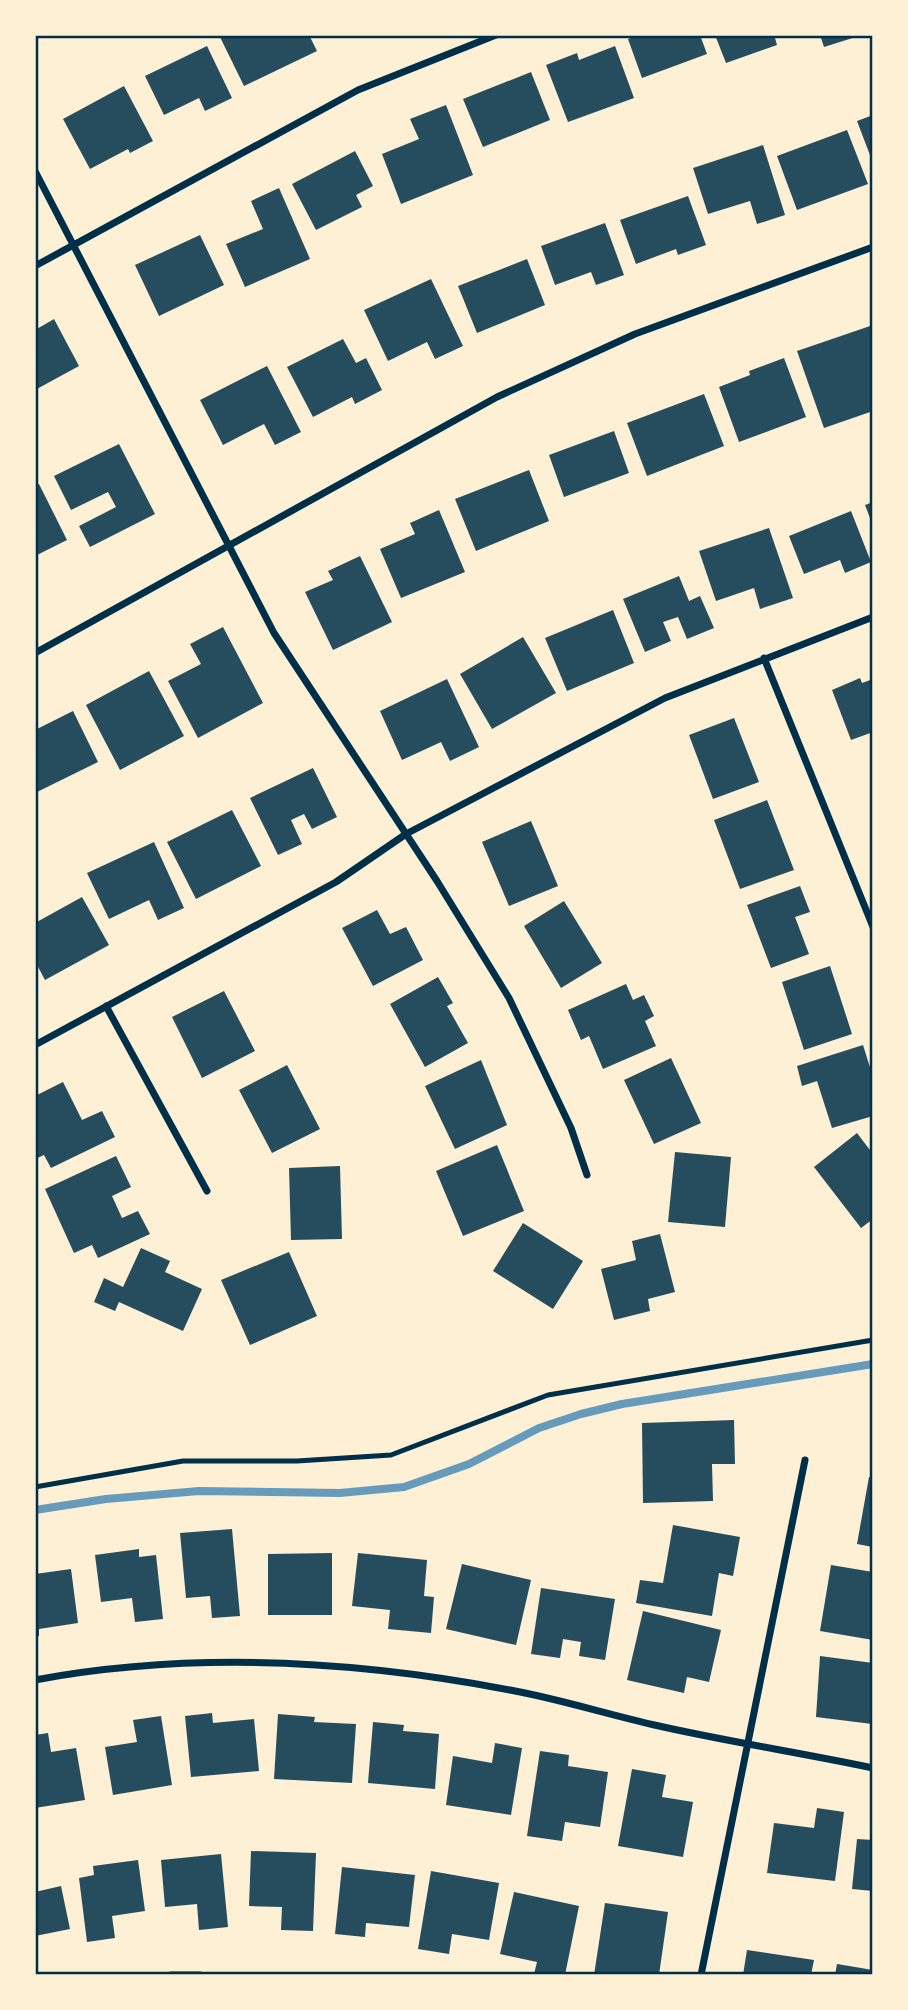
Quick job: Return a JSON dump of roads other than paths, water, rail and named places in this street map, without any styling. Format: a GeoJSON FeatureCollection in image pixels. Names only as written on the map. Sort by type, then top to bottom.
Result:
{"type":"FeatureCollection","features":[{"type":"Feature","properties":{"kind":"street"},"geometry":{"type":"LineString","coordinates":[[35,266],[358,90],[496,35]]}},
{"type":"Feature","properties":{"kind":"street"},"geometry":{"type":"LineString","coordinates":[[35,171],[274,633],[406,834],[509,998],[571,1128],[587,1175]]}},
{"type":"Feature","properties":{"kind":"street"},"geometry":{"type":"LineString","coordinates":[[35,653],[497,397],[635,334],[873,247]]}},
{"type":"Feature","properties":{"kind":"street"},"geometry":{"type":"LineString","coordinates":[[35,1045],[336,881],[406,834],[666,698],[764,657],[873,617]]}},
{"type":"Feature","properties":{"kind":"street"},"geometry":{"type":"LineString","coordinates":[[764,657],[873,927]]}},
{"type":"Feature","properties":{"kind":"street"},"geometry":{"type":"LineString","coordinates":[[106,1006],[207,1191]]}},
{"type":"Feature","properties":{"kind":"street"},"geometry":{"type":"LineString","coordinates":[[701,1975],[805,1460]]}},
{"type":"Feature","properties":{"kind":"street"},"geometry":{"type":"LineString","coordinates":[[35,1681],[97,1669],[212,1662],[367,1667],[511,1690],[662,1726],[873,1768]]}},
{"type":"Feature","properties":{"kind":"street"},"geometry":{"type":"LineString","coordinates":[[171,1975],[200,1975]]}},
{"type":"Feature","properties":{"kind":"lane"},"geometry":{"type":"LineString","coordinates":[[35,1487],[183,1461],[297,1461],[391,1455],[548,1395],[873,1340]]}},
{"type":"Feature","properties":{"kind":"waterway"},"geometry":{"type":"LineString","coordinates":[[35,1510],[106,1499],[199,1491],[340,1493],[404,1487],[469,1464],[539,1428],[581,1414],[622,1404],[873,1364]]}}]}
